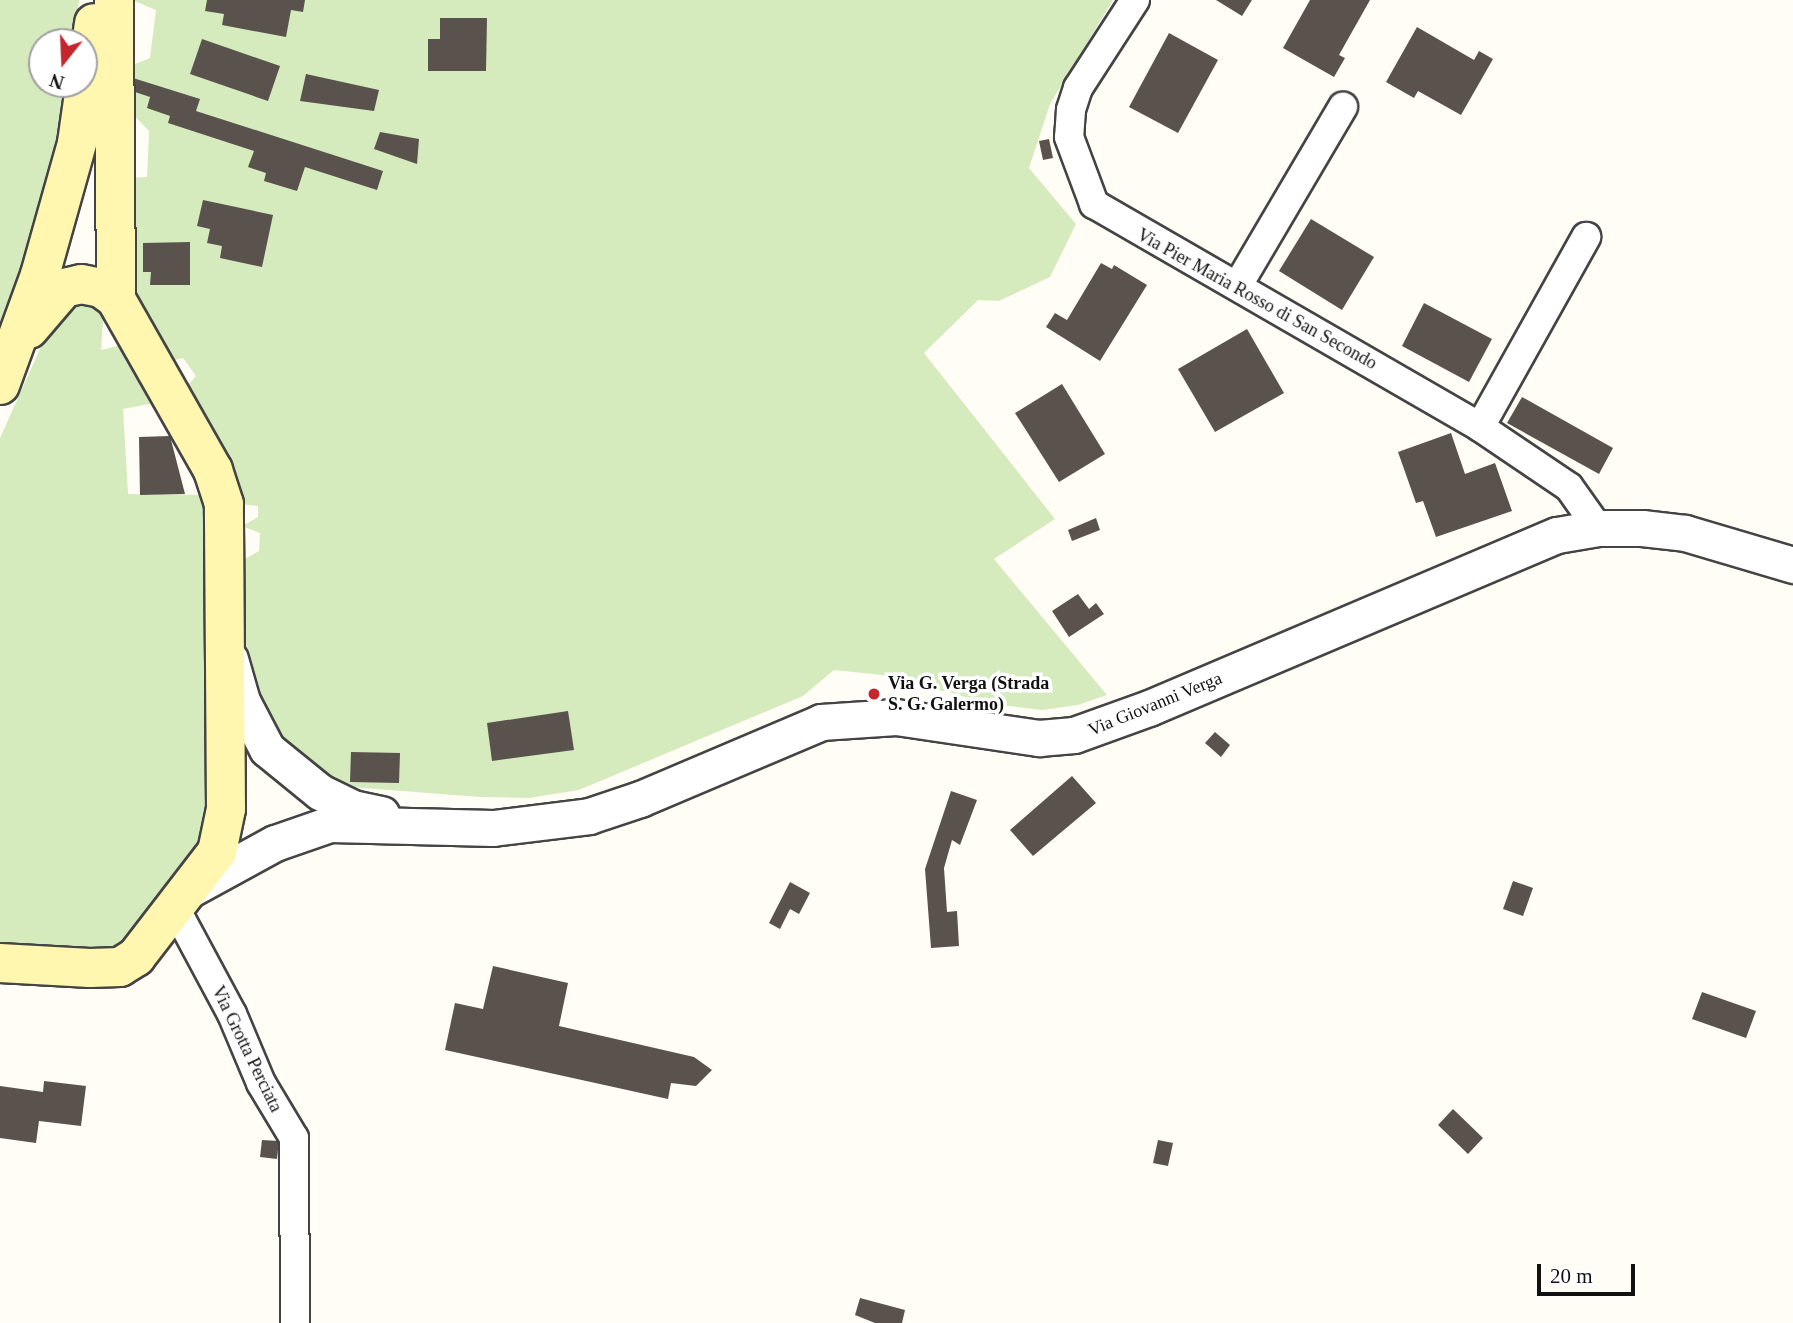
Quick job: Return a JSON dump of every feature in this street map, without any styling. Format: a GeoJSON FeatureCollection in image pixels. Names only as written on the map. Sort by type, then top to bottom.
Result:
{"type":"FeatureCollection","features":[{"type":"Feature","properties":{"kind":"main road"},"geometry":{"type":"LineString","coordinates":[[0,385],[17,345],[77,143],[97,0]]}},
{"type":"Feature","properties":{"kind":"main road"},"geometry":{"type":"LineString","coordinates":[[114,0],[116,299]]}},
{"type":"Feature","properties":{"kind":"main road"},"geometry":{"type":"LineString","coordinates":[[0,963],[120,967],[136,957],[182,898],[223,837],[229,657],[224,504],[213,470],[116,299],[101,288],[81,284],[64,288],[17,345]]}},
{"type":"Feature","properties":{"kind":"street","name":"Via Pier Maria Rosso di San Secondo"},"geometry":{"type":"LineString","coordinates":[[1135,0],[1078,88],[1071,110],[1069,137],[1084,186],[1094,204],[1115,219],[1238,285],[1480,427],[1569,486],[1598,528]]}},
{"type":"Feature","properties":{"kind":"street"},"geometry":{"type":"LineString","coordinates":[[1238,285],[1343,107]]}},
{"type":"Feature","properties":{"kind":"street"},"geometry":{"type":"LineString","coordinates":[[1480,427],[1586,237]]}},
{"type":"Feature","properties":{"kind":"street","name":"Via Giovanni Verga"},"geometry":{"type":"LineString","coordinates":[[422,824],[493,828],[589,816],[640,799],[821,722],[897,717],[1028,737],[1074,735],[1127,717],[1557,536],[1598,528],[1685,533],[1793,565]]}},
{"type":"Feature","properties":{"kind":"street"},"geometry":{"type":"LineString","coordinates":[[229,657],[242,701],[267,749],[292,773],[353,808],[422,824]]}},
{"type":"Feature","properties":{"kind":"street"},"geometry":{"type":"LineString","coordinates":[[182,898],[275,843],[330,824],[422,824]]}},
{"type":"Feature","properties":{"kind":"street","name":"Via Grotta Perciata"},"geometry":{"type":"LineString","coordinates":[[182,898],[261,1083],[294,1138],[295,1323]]}},
{"type":"Feature","properties":{"kind":"green space"},"geometry":{"type":"Polygon","coordinates":[[[0,0],[79,0],[76,28],[28,28],[28,98],[65,98],[35,233],[0,333],[0,0]]]}},
{"type":"Feature","properties":{"kind":"green space"},"geometry":{"type":"Polygon","coordinates":[[[132,0],[1113,0],[1050,104],[1029,168],[1076,224],[1050,277],[999,301],[978,300],[924,353],[1055,519],[994,559],[1107,695],[1078,705],[1042,710],[992,704],[882,675],[834,670],[803,696],[579,790],[529,798],[480,797],[350,787],[320,776],[269,731],[244,665],[241,561],[259,551],[260,533],[242,526],[258,517],[258,506],[239,504],[227,459],[189,384],[196,376],[183,358],[171,361],[131,299],[127,178],[147,177],[149,131],[125,106],[128,67],[150,58],[156,10],[132,0]]]}},
{"type":"Feature","properties":{"kind":"green space"},"geometry":{"type":"Polygon","coordinates":[[[87,303],[104,307],[101,350],[125,344],[159,402],[123,409],[128,494],[204,495],[210,521],[212,827],[126,940],[115,949],[95,952],[0,946],[0,438],[49,329],[73,305],[87,303]]]}},
{"type":"Feature","properties":{"kind":"building"},"geometry":{"type":"Polygon","coordinates":[[[207,0],[305,0],[303,12],[291,10],[286,37],[222,25],[224,14],[205,11],[207,0]]]}},
{"type":"Feature","properties":{"kind":"building"},"geometry":{"type":"Polygon","coordinates":[[[1216,0],[1252,0],[1242,16],[1216,0]]]}},
{"type":"Feature","properties":{"kind":"building"},"geometry":{"type":"Polygon","coordinates":[[[1310,0],[1370,0],[1339,55],[1345,58],[1334,77],[1283,48],[1310,0]]]}},
{"type":"Feature","properties":{"kind":"building"},"geometry":{"type":"Polygon","coordinates":[[[440,18],[487,18],[486,71],[428,71],[428,39],[440,39],[440,18]]]}},
{"type":"Feature","properties":{"kind":"building"},"geometry":{"type":"Polygon","coordinates":[[[1417,27],[1474,60],[1479,51],[1493,59],[1461,115],[1418,91],[1414,98],[1386,82],[1417,27]]]}},
{"type":"Feature","properties":{"kind":"building"},"geometry":{"type":"Polygon","coordinates":[[[1169,33],[1218,60],[1178,133],[1129,107],[1169,33]]]}},
{"type":"Feature","properties":{"kind":"building"},"geometry":{"type":"Polygon","coordinates":[[[202,39],[280,66],[268,101],[190,74],[202,39]]]}},
{"type":"Feature","properties":{"kind":"building"},"geometry":{"type":"Polygon","coordinates":[[[306,74],[379,90],[374,111],[300,101],[306,74]]]}},
{"type":"Feature","properties":{"kind":"building"},"geometry":{"type":"Polygon","coordinates":[[[133,78],[200,99],[196,111],[383,171],[377,190],[305,167],[297,191],[264,181],[266,173],[248,167],[254,151],[168,123],[170,116],[147,108],[150,97],[129,90],[133,78]]]}},
{"type":"Feature","properties":{"kind":"building"},"geometry":{"type":"Polygon","coordinates":[[[380,132],[419,139],[417,164],[374,149],[380,132]]]}},
{"type":"Feature","properties":{"kind":"building"},"geometry":{"type":"Polygon","coordinates":[[[1049,139],[1053,158],[1043,160],[1039,141],[1049,139]]]}},
{"type":"Feature","properties":{"kind":"building"},"geometry":{"type":"Polygon","coordinates":[[[203,200],[273,215],[262,267],[220,258],[222,246],[207,243],[210,229],[197,226],[203,200]]]}},
{"type":"Feature","properties":{"kind":"building"},"geometry":{"type":"Polygon","coordinates":[[[1311,219],[1374,257],[1342,310],[1279,271],[1311,219]]]}},
{"type":"Feature","properties":{"kind":"building"},"geometry":{"type":"Polygon","coordinates":[[[190,242],[190,285],[150,285],[151,272],[143,272],[143,243],[190,242]]]}},
{"type":"Feature","properties":{"kind":"building"},"geometry":{"type":"Polygon","coordinates":[[[1101,263],[1112,269],[1114,265],[1147,285],[1100,361],[1046,327],[1055,313],[1067,320],[1101,263]]]}},
{"type":"Feature","properties":{"kind":"building"},"geometry":{"type":"Polygon","coordinates":[[[1424,303],[1492,339],[1469,382],[1402,346],[1424,303]]]}},
{"type":"Feature","properties":{"kind":"building"},"geometry":{"type":"Polygon","coordinates":[[[1247,329],[1284,393],[1215,432],[1178,369],[1247,329]]]}},
{"type":"Feature","properties":{"kind":"building"},"geometry":{"type":"Polygon","coordinates":[[[1062,384],[1105,454],[1059,482],[1015,413],[1062,384]]]}},
{"type":"Feature","properties":{"kind":"building"},"geometry":{"type":"Polygon","coordinates":[[[1522,397],[1613,448],[1599,474],[1507,423],[1522,397]]]}},
{"type":"Feature","properties":{"kind":"building"},"geometry":{"type":"Polygon","coordinates":[[[1451,433],[1465,474],[1495,463],[1512,511],[1436,537],[1423,501],[1416,503],[1398,452],[1451,433]]]}},
{"type":"Feature","properties":{"kind":"building"},"geometry":{"type":"Polygon","coordinates":[[[170,436],[185,494],[140,495],[139,437],[170,436]]]}},
{"type":"Feature","properties":{"kind":"building"},"geometry":{"type":"Polygon","coordinates":[[[1096,518],[1100,530],[1072,541],[1068,530],[1096,518]]]}},
{"type":"Feature","properties":{"kind":"building"},"geometry":{"type":"Polygon","coordinates":[[[1078,594],[1089,609],[1096,603],[1104,614],[1069,637],[1052,611],[1078,594]]]}},
{"type":"Feature","properties":{"kind":"building"},"geometry":{"type":"Polygon","coordinates":[[[568,711],[574,750],[492,761],[487,723],[568,711]]]}},
{"type":"Feature","properties":{"kind":"building"},"geometry":{"type":"Polygon","coordinates":[[[1215,732],[1230,745],[1221,757],[1205,743],[1215,732]]]}},
{"type":"Feature","properties":{"kind":"building"},"geometry":{"type":"Polygon","coordinates":[[[351,752],[400,753],[399,783],[350,782],[351,752]]]}},
{"type":"Feature","properties":{"kind":"building"},"geometry":{"type":"Polygon","coordinates":[[[1072,776],[1096,803],[1033,856],[1010,830],[1072,776]]]}},
{"type":"Feature","properties":{"kind":"building"},"geometry":{"type":"Polygon","coordinates":[[[951,791],[977,800],[960,845],[952,840],[944,868],[947,912],[957,911],[959,946],[931,948],[925,869],[951,791]]]}},
{"type":"Feature","properties":{"kind":"building"},"geometry":{"type":"Polygon","coordinates":[[[1513,881],[1533,888],[1523,916],[1503,909],[1513,881]]]}},
{"type":"Feature","properties":{"kind":"building"},"geometry":{"type":"Polygon","coordinates":[[[790,882],[810,893],[799,914],[790,909],[780,929],[769,923],[790,882]]]}},
{"type":"Feature","properties":{"kind":"building"},"geometry":{"type":"Polygon","coordinates":[[[493,966],[568,983],[559,1026],[694,1057],[712,1070],[696,1086],[671,1083],[668,1099],[445,1050],[455,1003],[483,1009],[493,966]]]}},
{"type":"Feature","properties":{"kind":"building"},"geometry":{"type":"Polygon","coordinates":[[[1702,992],[1756,1011],[1746,1038],[1692,1019],[1702,992]]]}},
{"type":"Feature","properties":{"kind":"building"},"geometry":{"type":"Polygon","coordinates":[[[44,1081],[86,1086],[81,1126],[39,1121],[36,1143],[0,1138],[0,1086],[43,1092],[44,1081]]]}},
{"type":"Feature","properties":{"kind":"building"},"geometry":{"type":"Polygon","coordinates":[[[1453,1109],[1483,1138],[1468,1154],[1438,1125],[1453,1109]]]}},
{"type":"Feature","properties":{"kind":"building"},"geometry":{"type":"Polygon","coordinates":[[[262,1140],[279,1141],[277,1159],[260,1157],[262,1140]]]}},
{"type":"Feature","properties":{"kind":"building"},"geometry":{"type":"Polygon","coordinates":[[[1158,1140],[1173,1143],[1168,1166],[1153,1163],[1158,1140]]]}},
{"type":"Feature","properties":{"kind":"building"},"geometry":{"type":"Polygon","coordinates":[[[860,1298],[905,1310],[902,1323],[875,1323],[855,1315],[860,1298]]]}},
{"type":"Feature","properties":{"kind":"place","name":"Via G. Verga (Strada S. G. Galermo)"},"geometry":{"type":"Point","coordinates":[874,694]}}]}
